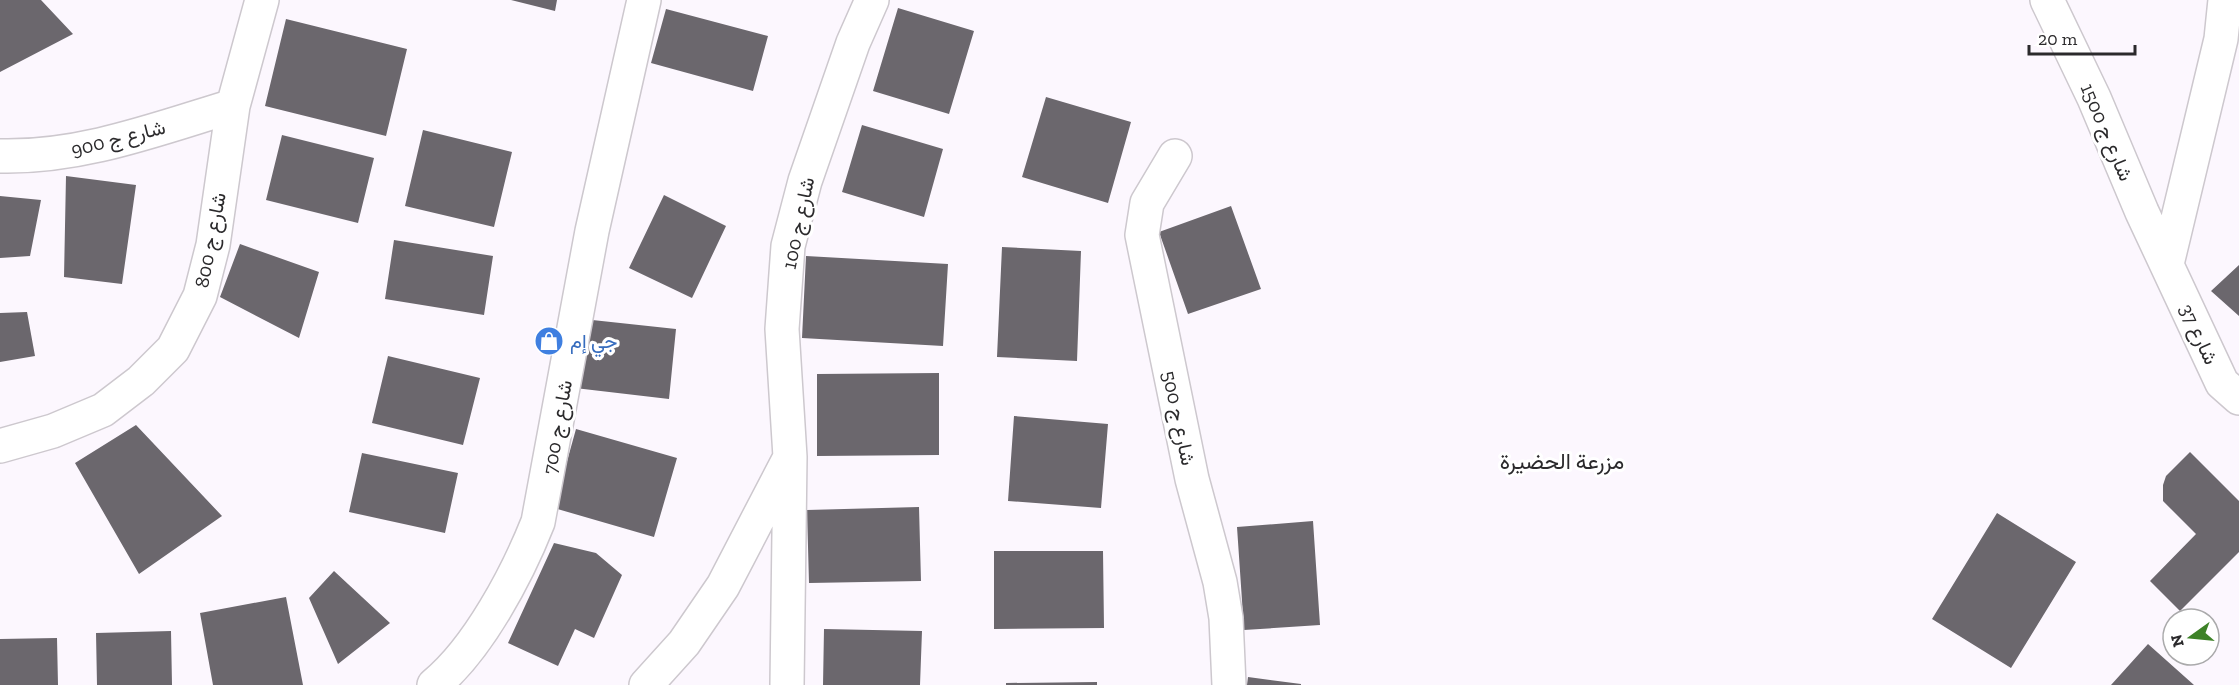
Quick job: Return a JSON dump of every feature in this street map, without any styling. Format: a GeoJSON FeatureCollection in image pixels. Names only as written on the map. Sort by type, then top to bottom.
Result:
{"type":"FeatureCollection","features":[{"type":"Feature","properties":{"kind":"street","name":"شارع ج 800"},"geometry":{"type":"LineString","coordinates":[[0,446],[53,431],[103,410],[141,381],[173,348],[200,296],[210,255],[233,106],[262,0]]}},
{"type":"Feature","properties":{"kind":"street","name":"شارع ج 700"},"geometry":{"type":"LineString","coordinates":[[434,685],[449,673],[465,655],[485,625],[528,546],[538,522],[592,231],[644,0]]}},
{"type":"Feature","properties":{"kind":"street","name":"شارع ج 100"},"geometry":{"type":"LineString","coordinates":[[787,685],[790,457],[782,328],[788,246],[808,171],[853,43],[872,0]]}},
{"type":"Feature","properties":{"kind":"street","name":"شارع ج 1500"},"geometry":{"type":"LineString","coordinates":[[2047,0],[2094,98],[2124,172],[2167,264]]}},
{"type":"Feature","properties":{"kind":"street"},"geometry":{"type":"LineString","coordinates":[[2167,264],[2221,39],[2225,0]]}},
{"type":"Feature","properties":{"kind":"street","name":"شارع ج 900"},"geometry":{"type":"LineString","coordinates":[[0,156],[34,156],[121,141],[233,106]]}},
{"type":"Feature","properties":{"kind":"street","name":"شارع ج 500"},"geometry":{"type":"LineString","coordinates":[[1174,156],[1147,203],[1142,235],[1192,479],[1220,582],[1226,618],[1229,685]]}},
{"type":"Feature","properties":{"kind":"street","name":"شارع 37"},"geometry":{"type":"LineString","coordinates":[[2167,264],[2222,383],[2239,398]]}},
{"type":"Feature","properties":{"kind":"street"},"geometry":{"type":"LineString","coordinates":[[646,685],[684,643],[723,586],[790,457]]}},
{"type":"Feature","properties":{"kind":"building"},"geometry":{"type":"Polygon","coordinates":[[[0,0],[41,0],[73,34],[0,72],[0,0]]]}},
{"type":"Feature","properties":{"kind":"building"},"geometry":{"type":"Polygon","coordinates":[[[511,0],[557,0],[555,11],[511,0]]]}},
{"type":"Feature","properties":{"kind":"building"},"geometry":{"type":"Polygon","coordinates":[[[898,8],[974,31],[949,114],[873,91],[898,8]]]}},
{"type":"Feature","properties":{"kind":"building"},"geometry":{"type":"Polygon","coordinates":[[[666,9],[768,36],[753,91],[651,63],[666,9]]]}},
{"type":"Feature","properties":{"kind":"building"},"geometry":{"type":"Polygon","coordinates":[[[286,19],[407,49],[386,136],[265,106],[286,19]]]}},
{"type":"Feature","properties":{"kind":"building"},"geometry":{"type":"Polygon","coordinates":[[[1046,97],[1131,122],[1108,203],[1022,177],[1046,97]]]}},
{"type":"Feature","properties":{"kind":"building"},"geometry":{"type":"Polygon","coordinates":[[[862,125],[943,149],[924,217],[842,192],[862,125]]]}},
{"type":"Feature","properties":{"kind":"building"},"geometry":{"type":"Polygon","coordinates":[[[423,130],[512,152],[494,227],[405,206],[423,130]]]}},
{"type":"Feature","properties":{"kind":"building"},"geometry":{"type":"Polygon","coordinates":[[[282,135],[374,158],[358,223],[266,200],[282,135]]]}},
{"type":"Feature","properties":{"kind":"building"},"geometry":{"type":"Polygon","coordinates":[[[66,176],[136,185],[122,284],[64,277],[66,176]]]}},
{"type":"Feature","properties":{"kind":"building"},"geometry":{"type":"Polygon","coordinates":[[[664,195],[726,226],[692,298],[629,268],[664,195]]]}},
{"type":"Feature","properties":{"kind":"building"},"geometry":{"type":"Polygon","coordinates":[[[0,196],[41,200],[30,256],[0,258],[0,196]]]}},
{"type":"Feature","properties":{"kind":"building"},"geometry":{"type":"Polygon","coordinates":[[[1231,206],[1261,289],[1188,314],[1159,232],[1231,206]]]}},
{"type":"Feature","properties":{"kind":"building"},"geometry":{"type":"Polygon","coordinates":[[[394,240],[493,256],[484,315],[385,299],[394,240]]]}},
{"type":"Feature","properties":{"kind":"building"},"geometry":{"type":"Polygon","coordinates":[[[240,244],[319,272],[299,338],[220,297],[240,244]]]}},
{"type":"Feature","properties":{"kind":"building"},"geometry":{"type":"Polygon","coordinates":[[[1002,247],[1081,251],[1077,361],[997,357],[1002,247]]]}},
{"type":"Feature","properties":{"kind":"building"},"geometry":{"type":"Polygon","coordinates":[[[806,256],[948,264],[943,346],[802,338],[806,256]]]}},
{"type":"Feature","properties":{"kind":"building"},"geometry":{"type":"Polygon","coordinates":[[[2239,265],[2239,316],[2211,291],[2239,265]]]}},
{"type":"Feature","properties":{"kind":"building"},"geometry":{"type":"Polygon","coordinates":[[[27,312],[35,356],[0,362],[0,313],[27,312]]]}},
{"type":"Feature","properties":{"kind":"building"},"geometry":{"type":"Polygon","coordinates":[[[583,319],[676,329],[669,399],[575,388],[583,319]]]}},
{"type":"Feature","properties":{"kind":"building"},"geometry":{"type":"Polygon","coordinates":[[[388,356],[480,378],[463,445],[372,423],[388,356]]]}},
{"type":"Feature","properties":{"kind":"building"},"geometry":{"type":"Polygon","coordinates":[[[939,373],[939,455],[817,456],[817,374],[939,373]]]}},
{"type":"Feature","properties":{"kind":"building"},"geometry":{"type":"Polygon","coordinates":[[[1014,416],[1108,424],[1101,508],[1008,501],[1014,416]]]}},
{"type":"Feature","properties":{"kind":"building"},"geometry":{"type":"Polygon","coordinates":[[[136,425],[222,516],[139,574],[75,463],[136,425]]]}},
{"type":"Feature","properties":{"kind":"building"},"geometry":{"type":"Polygon","coordinates":[[[576,429],[677,458],[654,537],[554,508],[576,429]]]}},
{"type":"Feature","properties":{"kind":"building"},"geometry":{"type":"Polygon","coordinates":[[[2190,452],[2239,501],[2239,552],[2184,607],[2176,607],[2150,581],[2196,534],[2163,501],[2163,485],[2166,476],[2190,452]]]}},
{"type":"Feature","properties":{"kind":"building"},"geometry":{"type":"Polygon","coordinates":[[[362,453],[458,473],[445,533],[349,512],[362,453]]]}},
{"type":"Feature","properties":{"kind":"building"},"geometry":{"type":"Polygon","coordinates":[[[919,507],[921,581],[809,583],[807,510],[919,507]]]}},
{"type":"Feature","properties":{"kind":"building"},"geometry":{"type":"Polygon","coordinates":[[[1997,513],[2076,562],[2011,668],[1932,619],[1997,513]]]}},
{"type":"Feature","properties":{"kind":"building"},"geometry":{"type":"Polygon","coordinates":[[[1313,521],[1320,625],[1244,630],[1237,527],[1313,521]]]}},
{"type":"Feature","properties":{"kind":"building"},"geometry":{"type":"Polygon","coordinates":[[[554,543],[596,553],[622,575],[594,638],[575,629],[558,666],[508,643],[554,543]]]}},
{"type":"Feature","properties":{"kind":"building"},"geometry":{"type":"Polygon","coordinates":[[[994,551],[1103,551],[1104,628],[994,629],[994,551]]]}},
{"type":"Feature","properties":{"kind":"building"},"geometry":{"type":"Polygon","coordinates":[[[334,571],[390,623],[338,664],[309,598],[334,571]]]}},
{"type":"Feature","properties":{"kind":"building"},"geometry":{"type":"Polygon","coordinates":[[[286,597],[303,685],[213,685],[200,613],[286,597]]]}},
{"type":"Feature","properties":{"kind":"building"},"geometry":{"type":"Polygon","coordinates":[[[824,629],[922,631],[920,685],[823,685],[824,629]]]}},
{"type":"Feature","properties":{"kind":"building"},"geometry":{"type":"Polygon","coordinates":[[[171,631],[172,685],[97,685],[96,633],[171,631]]]}},
{"type":"Feature","properties":{"kind":"building"},"geometry":{"type":"Polygon","coordinates":[[[57,638],[58,685],[0,685],[0,639],[57,638]]]}},
{"type":"Feature","properties":{"kind":"building"},"geometry":{"type":"Polygon","coordinates":[[[2148,644],[2161,656],[2161,667],[2174,667],[2194,685],[2111,685],[2148,644]]]}},
{"type":"Feature","properties":{"kind":"building"},"geometry":{"type":"Polygon","coordinates":[[[1248,677],[1301,684],[1301,685],[1247,685],[1248,677]]]}},
{"type":"Feature","properties":{"kind":"building"},"geometry":{"type":"Polygon","coordinates":[[[1097,682],[1097,685],[1006,685],[1006,683],[1097,682]]]}},
{"type":"Feature","properties":{"kind":"place","name":"جي إم"},"geometry":{"type":"Point","coordinates":[549,341]}},
{"type":"Feature","properties":{"kind":"district","name":"مزرعة الحضيرة"},"geometry":{"type":"Point","coordinates":[1562,461]}}]}
